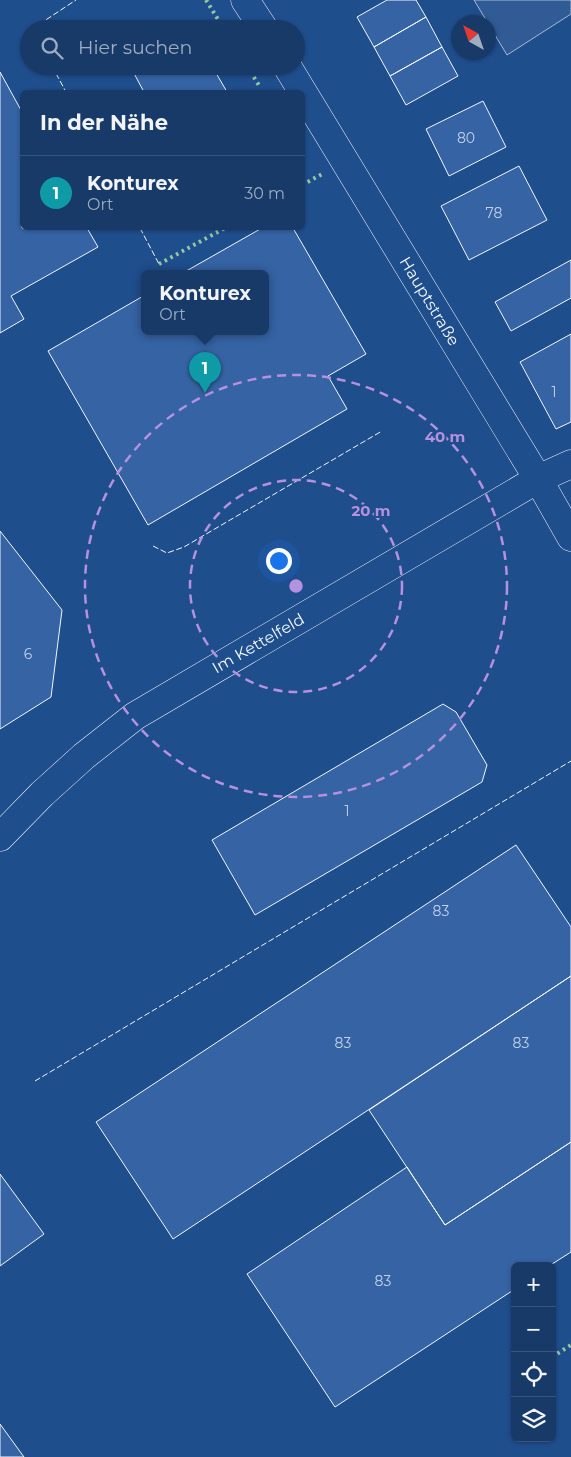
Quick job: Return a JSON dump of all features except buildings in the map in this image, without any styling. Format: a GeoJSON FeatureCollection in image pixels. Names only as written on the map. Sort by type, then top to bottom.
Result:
{"type":"FeatureCollection","features":[{"type":"Feature","properties":{"kind":"street"},"geometry":{"type":"LineString","coordinates":[[245,0],[258,20]]}},
{"type":"Feature","properties":{"kind":"street","name":"Hauptstraße"},"geometry":{"type":"LineString","coordinates":[[292,75],[302,90]]}},
{"type":"Feature","properties":{"kind":"street","name":"Hauptstraße"},"geometry":{"type":"LineString","coordinates":[[305,96],[538,479],[571,537]]}},
{"type":"Feature","properties":{"kind":"street","name":"Im Kettelfeld"},"geometry":{"type":"LineString","coordinates":[[0,837],[42,794],[84,756],[134,716],[538,479],[571,464]]}},
{"type":"Feature","properties":{"kind":"shaded area"},"geometry":{"type":"Polygon","coordinates":[[[474,0],[571,0],[571,14],[507,55],[496,37],[496,15],[483,15],[474,0]]]}},
{"type":"Feature","properties":{"kind":"hedge"},"geometry":{"type":"LineString","coordinates":[[206,0],[218,20]]}},
{"type":"Feature","properties":{"kind":"hedge"},"geometry":{"type":"LineString","coordinates":[[253,75],[260,87]]}},
{"type":"Feature","properties":{"kind":"hedge"},"geometry":{"type":"LineString","coordinates":[[305,183],[324,173]]}},
{"type":"Feature","properties":{"kind":"hedge"},"geometry":{"type":"LineString","coordinates":[[159,264],[221,230]]}},
{"type":"Feature","properties":{"kind":"hedge"},"geometry":{"type":"LineString","coordinates":[[556,1354],[571,1345]]}},
{"type":"Feature","properties":{"kind":"fence"},"geometry":{"type":"LineString","coordinates":[[46,20],[76,0]]}},
{"type":"Feature","properties":{"kind":"fence"},"geometry":{"type":"LineString","coordinates":[[57,75],[65,90]]}},
{"type":"Feature","properties":{"kind":"fence"},"geometry":{"type":"LineString","coordinates":[[141,230],[159,264]]}},
{"type":"Feature","properties":{"kind":"fence"},"geometry":{"type":"LineString","coordinates":[[153,546],[167,553],[184,547],[382,431]]}},
{"type":"Feature","properties":{"kind":"fence"},"geometry":{"type":"LineString","coordinates":[[35,1081],[571,761]]}},
{"type":"Feature","properties":{"kind":"place","name":"Konturex"},"geometry":{"type":"Point","coordinates":[205,393]}}]}
